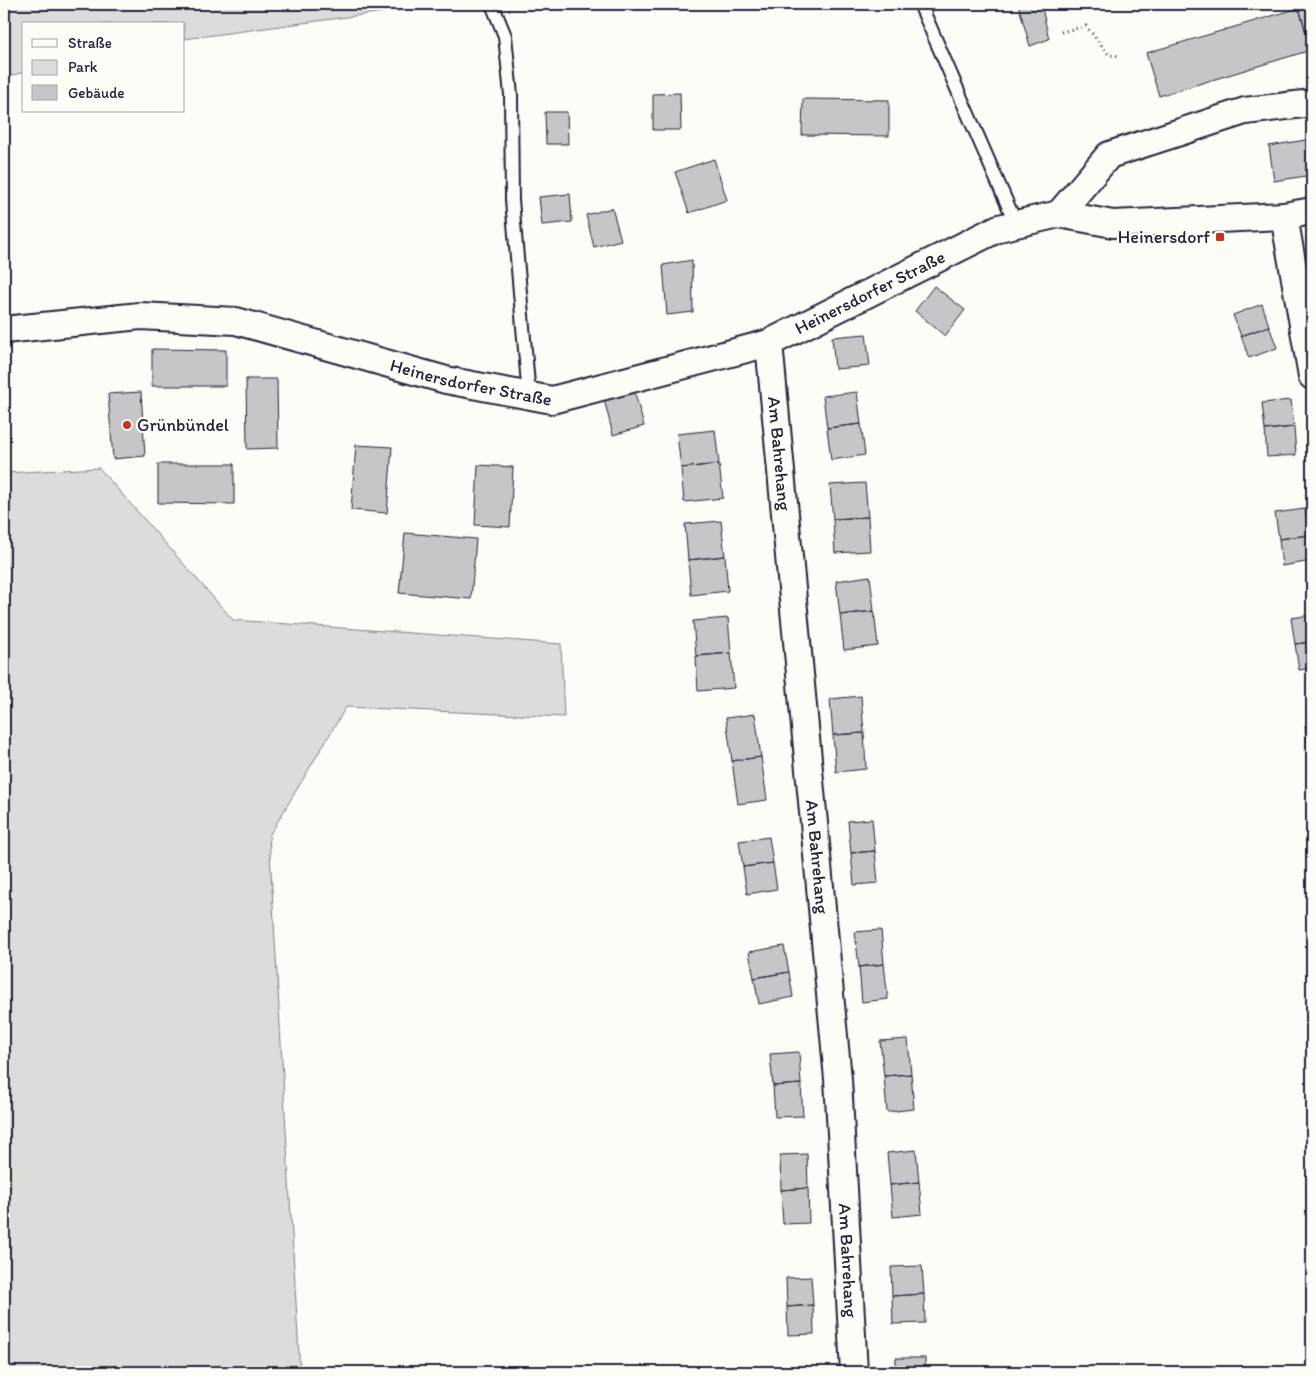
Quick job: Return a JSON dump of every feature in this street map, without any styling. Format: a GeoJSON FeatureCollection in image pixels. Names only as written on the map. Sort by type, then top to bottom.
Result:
{"type":"FeatureCollection","features":[{"type":"Feature","properties":{"kind":"street"},"geometry":{"type":"LineString","coordinates":[[1059,214],[1109,155],[1245,111],[1312,103]]}},
{"type":"Feature","properties":{"kind":"street","name":"Heinersdorfer Straße"},"geometry":{"type":"LineString","coordinates":[[4,330],[140,316],[236,321],[446,380],[552,400],[769,343],[999,228],[1059,214],[1113,224],[1284,216],[1312,210]]}},
{"type":"Feature","properties":{"kind":"street"},"geometry":{"type":"LineString","coordinates":[[1284,216],[1312,376]]}},
{"type":"Feature","properties":{"kind":"street","name":"Am Bahrehang"},"geometry":{"type":"LineString","coordinates":[[769,343],[838,1079],[854,1372]]}},
{"type":"Feature","properties":{"kind":"lane"},"geometry":{"type":"LineString","coordinates":[[492,4],[505,36],[511,95],[512,200],[529,396]]}},
{"type":"Feature","properties":{"kind":"lane"},"geometry":{"type":"LineString","coordinates":[[920,4],[1016,224]]}},
{"type":"Feature","properties":{"kind":"path"},"geometry":{"type":"LineString","coordinates":[[1061,32],[1086,26],[1109,55],[1121,56]]}},
{"type":"Feature","properties":{"kind":"green space"},"geometry":{"type":"Polygon","coordinates":[[[4,4],[443,4],[185,39],[185,22],[22,22],[22,73],[4,78],[4,4]]]}},
{"type":"Feature","properties":{"kind":"green space"},"geometry":{"type":"Polygon","coordinates":[[[99,468],[233,620],[561,644],[564,717],[346,707],[269,836],[300,1372],[4,1372],[4,473],[99,468]]]}},
{"type":"Feature","properties":{"kind":"building"},"geometry":{"type":"Polygon","coordinates":[[[1018,4],[1041,4],[1049,39],[1030,46],[1018,4]]]}},
{"type":"Feature","properties":{"kind":"building"},"geometry":{"type":"Polygon","coordinates":[[[1312,4],[1312,50],[1311,50],[1299,8],[1312,4]]]}},
{"type":"Feature","properties":{"kind":"building"},"geometry":{"type":"Polygon","coordinates":[[[1299,8],[1311,50],[1159,96],[1146,53],[1299,8]]]}},
{"type":"Feature","properties":{"kind":"building"},"geometry":{"type":"Polygon","coordinates":[[[680,93],[681,130],[653,130],[653,94],[680,93]]]}},
{"type":"Feature","properties":{"kind":"building"},"geometry":{"type":"Polygon","coordinates":[[[803,99],[889,100],[889,136],[802,135],[803,99]]]}},
{"type":"Feature","properties":{"kind":"building"},"geometry":{"type":"Polygon","coordinates":[[[545,112],[567,112],[568,144],[546,144],[545,112]]]}},
{"type":"Feature","properties":{"kind":"building"},"geometry":{"type":"Polygon","coordinates":[[[1312,139],[1312,175],[1274,181],[1269,146],[1312,139]]]}},
{"type":"Feature","properties":{"kind":"building"},"geometry":{"type":"Polygon","coordinates":[[[714,159],[727,200],[689,213],[675,172],[714,159]]]}},
{"type":"Feature","properties":{"kind":"building"},"geometry":{"type":"Polygon","coordinates":[[[570,194],[572,222],[542,225],[539,197],[570,194]]]}},
{"type":"Feature","properties":{"kind":"building"},"geometry":{"type":"Polygon","coordinates":[[[612,208],[621,240],[594,247],[586,215],[612,208]]]}},
{"type":"Feature","properties":{"kind":"building"},"geometry":{"type":"Polygon","coordinates":[[[692,260],[693,312],[667,315],[663,265],[692,260]]]}},
{"type":"Feature","properties":{"kind":"building"},"geometry":{"type":"Polygon","coordinates":[[[934,286],[965,310],[945,336],[915,311],[934,286]]]}},
{"type":"Feature","properties":{"kind":"building"},"geometry":{"type":"Polygon","coordinates":[[[1262,304],[1269,326],[1241,336],[1233,315],[1262,304]]]}},
{"type":"Feature","properties":{"kind":"building"},"geometry":{"type":"Polygon","coordinates":[[[1269,326],[1277,348],[1249,358],[1241,336],[1269,326]]]}},
{"type":"Feature","properties":{"kind":"building"},"geometry":{"type":"Polygon","coordinates":[[[866,334],[870,366],[835,369],[832,337],[866,334]]]}},
{"type":"Feature","properties":{"kind":"building"},"geometry":{"type":"Polygon","coordinates":[[[152,349],[226,350],[226,386],[152,386],[152,349]]]}},
{"type":"Feature","properties":{"kind":"building"},"geometry":{"type":"Polygon","coordinates":[[[246,379],[277,379],[278,448],[247,449],[246,379]]]}},
{"type":"Feature","properties":{"kind":"building"},"geometry":{"type":"Polygon","coordinates":[[[634,390],[644,426],[613,435],[604,399],[634,390]]]}},
{"type":"Feature","properties":{"kind":"building","name":"Grünbündel"},"geometry":{"type":"Polygon","coordinates":[[[141,392],[145,456],[113,459],[108,394],[141,392]]]}},
{"type":"Feature","properties":{"kind":"building"},"geometry":{"type":"Polygon","coordinates":[[[857,392],[861,424],[827,428],[823,396],[857,392]]]}},
{"type":"Feature","properties":{"kind":"building"},"geometry":{"type":"Polygon","coordinates":[[[1291,400],[1294,427],[1265,430],[1262,403],[1291,400]]]}},
{"type":"Feature","properties":{"kind":"building"},"geometry":{"type":"Polygon","coordinates":[[[861,424],[865,455],[831,460],[827,428],[861,424]]]}},
{"type":"Feature","properties":{"kind":"building"},"geometry":{"type":"Polygon","coordinates":[[[1294,427],[1296,455],[1267,457],[1265,430],[1294,427]]]}},
{"type":"Feature","properties":{"kind":"building"},"geometry":{"type":"Polygon","coordinates":[[[715,430],[719,464],[681,468],[677,434],[715,430]]]}},
{"type":"Feature","properties":{"kind":"building"},"geometry":{"type":"Polygon","coordinates":[[[356,445],[392,447],[387,513],[351,510],[356,445]]]}},
{"type":"Feature","properties":{"kind":"building"},"geometry":{"type":"Polygon","coordinates":[[[158,464],[234,464],[234,504],[158,503],[158,464]]]}},
{"type":"Feature","properties":{"kind":"building"},"geometry":{"type":"Polygon","coordinates":[[[719,464],[723,498],[684,502],[681,468],[719,464]]]}},
{"type":"Feature","properties":{"kind":"building"},"geometry":{"type":"Polygon","coordinates":[[[478,465],[513,467],[510,527],[475,525],[478,465]]]}},
{"type":"Feature","properties":{"kind":"building"},"geometry":{"type":"Polygon","coordinates":[[[865,483],[868,517],[833,519],[830,485],[865,483]]]}},
{"type":"Feature","properties":{"kind":"building"},"geometry":{"type":"Polygon","coordinates":[[[1305,509],[1309,535],[1279,539],[1275,513],[1305,509]]]}},
{"type":"Feature","properties":{"kind":"building"},"geometry":{"type":"Polygon","coordinates":[[[868,517],[870,551],[835,553],[833,519],[868,517]]]}},
{"type":"Feature","properties":{"kind":"building"},"geometry":{"type":"Polygon","coordinates":[[[721,521],[725,556],[688,560],[685,524],[721,521]]]}},
{"type":"Feature","properties":{"kind":"building"},"geometry":{"type":"Polygon","coordinates":[[[405,533],[476,539],[471,599],[399,593],[405,533]]]}},
{"type":"Feature","properties":{"kind":"building"},"geometry":{"type":"Polygon","coordinates":[[[1309,535],[1312,561],[1282,566],[1279,539],[1309,535]]]}},
{"type":"Feature","properties":{"kind":"building"},"geometry":{"type":"Polygon","coordinates":[[[725,556],[728,591],[691,595],[688,560],[725,556]]]}},
{"type":"Feature","properties":{"kind":"building"},"geometry":{"type":"Polygon","coordinates":[[[870,576],[874,611],[840,615],[836,581],[870,576]]]}},
{"type":"Feature","properties":{"kind":"building"},"geometry":{"type":"Polygon","coordinates":[[[874,611],[878,646],[844,650],[840,615],[874,611]]]}},
{"type":"Feature","properties":{"kind":"building"},"geometry":{"type":"Polygon","coordinates":[[[1312,615],[1312,642],[1295,644],[1291,618],[1312,615]]]}},
{"type":"Feature","properties":{"kind":"building"},"geometry":{"type":"Polygon","coordinates":[[[728,618],[731,653],[696,656],[693,621],[728,618]]]}},
{"type":"Feature","properties":{"kind":"building"},"geometry":{"type":"Polygon","coordinates":[[[1312,642],[1312,668],[1299,670],[1295,644],[1312,642]]]}},
{"type":"Feature","properties":{"kind":"building"},"geometry":{"type":"Polygon","coordinates":[[[731,653],[734,688],[698,691],[696,656],[731,653]]]}},
{"type":"Feature","properties":{"kind":"building"},"geometry":{"type":"Polygon","coordinates":[[[861,696],[864,733],[833,735],[830,699],[861,696]]]}},
{"type":"Feature","properties":{"kind":"building"},"geometry":{"type":"Polygon","coordinates":[[[755,714],[761,757],[732,761],[726,718],[755,714]]]}},
{"type":"Feature","properties":{"kind":"building"},"geometry":{"type":"Polygon","coordinates":[[[1305,726],[1312,726],[1312,751],[1308,752],[1305,726]]]}},
{"type":"Feature","properties":{"kind":"building"},"geometry":{"type":"Polygon","coordinates":[[[864,733],[866,769],[836,772],[833,735],[864,733]]]}},
{"type":"Feature","properties":{"kind":"building"},"geometry":{"type":"Polygon","coordinates":[[[1312,751],[1312,777],[1310,777],[1308,752],[1312,751]]]}},
{"type":"Feature","properties":{"kind":"building"},"geometry":{"type":"Polygon","coordinates":[[[761,757],[767,800],[738,804],[732,761],[761,757]]]}},
{"type":"Feature","properties":{"kind":"building"},"geometry":{"type":"Polygon","coordinates":[[[872,819],[875,851],[851,853],[848,821],[872,819]]]}},
{"type":"Feature","properties":{"kind":"building"},"geometry":{"type":"Polygon","coordinates":[[[769,837],[773,863],[743,867],[739,841],[769,837]]]}},
{"type":"Feature","properties":{"kind":"building"},"geometry":{"type":"Polygon","coordinates":[[[875,851],[878,883],[854,885],[851,853],[875,851]]]}},
{"type":"Feature","properties":{"kind":"building"},"geometry":{"type":"Polygon","coordinates":[[[773,863],[777,889],[747,894],[743,867],[773,863]]]}},
{"type":"Feature","properties":{"kind":"building"},"geometry":{"type":"Polygon","coordinates":[[[881,930],[884,964],[859,967],[855,932],[881,930]]]}},
{"type":"Feature","properties":{"kind":"building"},"geometry":{"type":"Polygon","coordinates":[[[784,946],[789,972],[754,978],[749,952],[784,946]]]}},
{"type":"Feature","properties":{"kind":"building"},"geometry":{"type":"Polygon","coordinates":[[[884,964],[888,999],[862,1002],[859,967],[884,964]]]}},
{"type":"Feature","properties":{"kind":"building"},"geometry":{"type":"Polygon","coordinates":[[[789,972],[793,997],[759,1004],[754,978],[789,972]]]}},
{"type":"Feature","properties":{"kind":"building"},"geometry":{"type":"Polygon","coordinates":[[[908,1039],[911,1074],[884,1076],[880,1041],[908,1039]]]}},
{"type":"Feature","properties":{"kind":"building"},"geometry":{"type":"Polygon","coordinates":[[[799,1052],[801,1084],[773,1086],[770,1054],[799,1052]]]}},
{"type":"Feature","properties":{"kind":"building"},"geometry":{"type":"Polygon","coordinates":[[[911,1074],[914,1109],[887,1112],[884,1076],[911,1074]]]}},
{"type":"Feature","properties":{"kind":"building"},"geometry":{"type":"Polygon","coordinates":[[[801,1084],[803,1116],[775,1117],[773,1086],[801,1084]]]}},
{"type":"Feature","properties":{"kind":"building"},"geometry":{"type":"Polygon","coordinates":[[[916,1150],[919,1182],[890,1185],[887,1153],[916,1150]]]}},
{"type":"Feature","properties":{"kind":"building"},"geometry":{"type":"Polygon","coordinates":[[[807,1154],[808,1188],[781,1190],[780,1155],[807,1154]]]}},
{"type":"Feature","properties":{"kind":"building"},"geometry":{"type":"Polygon","coordinates":[[[919,1182],[922,1214],[893,1217],[890,1185],[919,1182]]]}},
{"type":"Feature","properties":{"kind":"building"},"geometry":{"type":"Polygon","coordinates":[[[808,1188],[809,1223],[783,1224],[781,1190],[808,1188]]]}},
{"type":"Feature","properties":{"kind":"building"},"geometry":{"type":"Polygon","coordinates":[[[922,1266],[924,1294],[892,1296],[891,1267],[922,1266]]]}},
{"type":"Feature","properties":{"kind":"building"},"geometry":{"type":"Polygon","coordinates":[[[811,1277],[813,1305],[787,1307],[786,1278],[811,1277]]]}},
{"type":"Feature","properties":{"kind":"building"},"geometry":{"type":"Polygon","coordinates":[[[924,1294],[925,1323],[893,1324],[892,1296],[924,1294]]]}},
{"type":"Feature","properties":{"kind":"building"},"geometry":{"type":"Polygon","coordinates":[[[813,1305],[814,1334],[788,1335],[787,1307],[813,1305]]]}},
{"type":"Feature","properties":{"kind":"building"},"geometry":{"type":"Polygon","coordinates":[[[896,1358],[925,1358],[925,1372],[895,1372],[896,1358]]]}},
{"type":"Feature","properties":{"kind":"place","name":"Heinersdorf"},"geometry":{"type":"Point","coordinates":[1220,237]}},
{"type":"Feature","properties":{"kind":"place","name":"Grünbündel"},"geometry":{"type":"Point","coordinates":[127,425]}}]}
